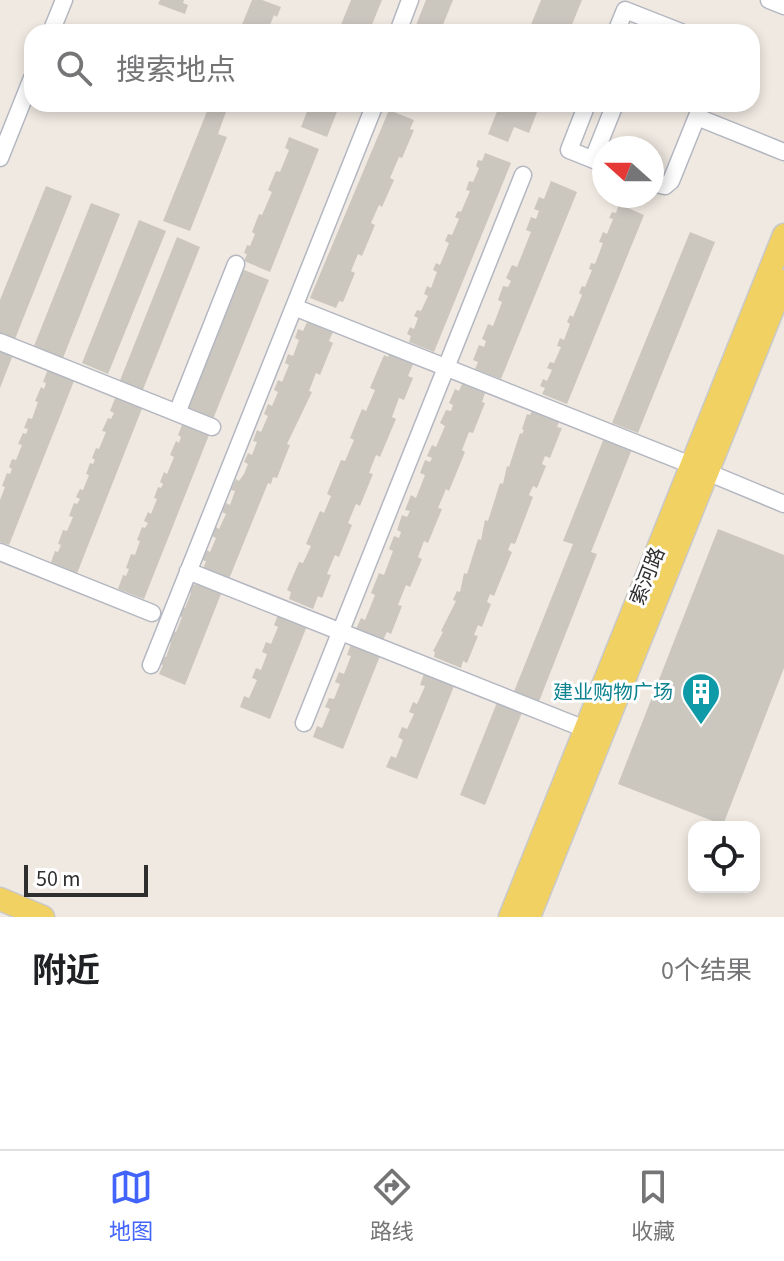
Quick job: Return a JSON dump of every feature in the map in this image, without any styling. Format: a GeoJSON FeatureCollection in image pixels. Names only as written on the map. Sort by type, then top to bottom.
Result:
{"type":"FeatureCollection","features":[{"type":"Feature","properties":{"kind":"main road","name":"索河路"},"geometry":{"type":"LineString","coordinates":[[529,917],[784,235]]}},
{"type":"Feature","properties":{"kind":"main road","name":"索河路"},"geometry":{"type":"LineString","coordinates":[[510,917],[585,729],[784,281]]}},
{"type":"Feature","properties":{"kind":"main road"},"geometry":{"type":"LineString","coordinates":[[0,899],[43,917]]}},
{"type":"Feature","properties":{"kind":"street"},"geometry":{"type":"LineString","coordinates":[[54,24],[64,0]]}},
{"type":"Feature","properties":{"kind":"street"},"geometry":{"type":"LineString","coordinates":[[401,24],[410,0]]}},
{"type":"Feature","properties":{"kind":"street"},"geometry":{"type":"LineString","coordinates":[[769,0],[784,6]]}},
{"type":"Feature","properties":{"kind":"street"},"geometry":{"type":"LineString","coordinates":[[619,24],[625,10],[643,24]]}},
{"type":"Feature","properties":{"kind":"street"},"geometry":{"type":"LineString","coordinates":[[0,158],[24,98]]}},
{"type":"Feature","properties":{"kind":"street"},"geometry":{"type":"LineString","coordinates":[[151,665],[372,112]]}},
{"type":"Feature","properties":{"kind":"street"},"geometry":{"type":"LineString","coordinates":[[584,112],[569,150],[592,160]]}},
{"type":"Feature","properties":{"kind":"street"},"geometry":{"type":"LineString","coordinates":[[606,136],[613,112]]}},
{"type":"Feature","properties":{"kind":"street"},"geometry":{"type":"LineString","coordinates":[[664,186],[671,181],[698,112]]}},
{"type":"Feature","properties":{"kind":"street"},"geometry":{"type":"LineString","coordinates":[[703,112],[784,152]]}},
{"type":"Feature","properties":{"kind":"street"},"geometry":{"type":"LineString","coordinates":[[304,723],[523,175]]}},
{"type":"Feature","properties":{"kind":"street"},"geometry":{"type":"LineString","coordinates":[[177,413],[236,264]]}},
{"type":"Feature","properties":{"kind":"street"},"geometry":{"type":"LineString","coordinates":[[294,307],[784,504]]}},
{"type":"Feature","properties":{"kind":"street"},"geometry":{"type":"LineString","coordinates":[[0,342],[212,427]]}},
{"type":"Feature","properties":{"kind":"street"},"geometry":{"type":"LineString","coordinates":[[0,552],[152,613]]}},
{"type":"Feature","properties":{"kind":"street"},"geometry":{"type":"LineString","coordinates":[[188,571],[585,729]]}},
{"type":"Feature","properties":{"kind":"building"},"geometry":{"type":"Polygon","coordinates":[[[160,0],[184,0],[183,3],[188,5],[185,14],[158,4],[160,0]]]}},
{"type":"Feature","properties":{"kind":"building"},"geometry":{"type":"Polygon","coordinates":[[[252,0],[281,7],[270,24],[242,24],[252,0]]]}},
{"type":"Feature","properties":{"kind":"building"},"geometry":{"type":"Polygon","coordinates":[[[351,0],[382,0],[372,24],[341,24],[351,0]]]}},
{"type":"Feature","properties":{"kind":"building"},"geometry":{"type":"Polygon","coordinates":[[[426,0],[453,0],[443,24],[416,24],[426,0]]]}},
{"type":"Feature","properties":{"kind":"building"},"geometry":{"type":"Polygon","coordinates":[[[541,0],[582,0],[572,24],[531,24],[541,0]]]}},
{"type":"Feature","properties":{"kind":"building"},"geometry":{"type":"Polygon","coordinates":[[[207,112],[226,112],[218,134],[227,137],[190,231],[163,221],[207,112]]]}},
{"type":"Feature","properties":{"kind":"building"},"geometry":{"type":"Polygon","coordinates":[[[307,112],[337,112],[327,137],[301,127],[307,112]]]}},
{"type":"Feature","properties":{"kind":"building"},"geometry":{"type":"Polygon","coordinates":[[[388,112],[414,120],[410,129],[414,130],[390,178],[394,180],[371,223],[375,225],[362,256],[358,254],[351,271],[355,273],[343,302],[339,301],[336,308],[310,298],[388,112]]]}},
{"type":"Feature","properties":{"kind":"building"},"geometry":{"type":"Polygon","coordinates":[[[497,112],[537,112],[529,133],[514,127],[508,142],[488,134],[497,112]]]}},
{"type":"Feature","properties":{"kind":"building"},"geometry":{"type":"Polygon","coordinates":[[[289,137],[319,149],[270,272],[244,261],[247,254],[244,253],[255,234],[252,232],[259,214],[262,215],[272,192],[268,190],[276,171],[280,172],[289,150],[285,148],[289,137]]]}},
{"type":"Feature","properties":{"kind":"building"},"geometry":{"type":"Polygon","coordinates":[[[485,153],[511,163],[434,352],[409,342],[411,336],[407,334],[410,327],[414,329],[418,318],[414,316],[417,310],[421,311],[428,296],[424,294],[427,286],[431,288],[437,272],[433,270],[436,263],[440,265],[449,243],[445,241],[448,234],[452,235],[459,219],[455,217],[458,211],[461,212],[470,191],[466,190],[469,181],[473,182],[479,168],[476,166],[478,160],[482,161],[485,153]]]}},
{"type":"Feature","properties":{"kind":"building"},"geometry":{"type":"Polygon","coordinates":[[[551,181],[577,192],[501,379],[475,369],[478,362],[473,360],[479,345],[484,347],[486,341],[482,339],[488,324],[493,326],[502,302],[498,300],[503,286],[508,287],[511,281],[506,278],[512,265],[517,267],[531,232],[526,230],[531,217],[536,219],[539,211],[534,209],[539,197],[544,199],[551,181]]]}},
{"type":"Feature","properties":{"kind":"building"},"geometry":{"type":"Polygon","coordinates":[[[46,186],[72,196],[15,339],[0,333],[0,300],[46,186]]]}},
{"type":"Feature","properties":{"kind":"building"},"geometry":{"type":"Polygon","coordinates":[[[91,203],[120,214],[63,358],[34,346],[91,203]]]}},
{"type":"Feature","properties":{"kind":"building"},"geometry":{"type":"Polygon","coordinates":[[[618,208],[628,208],[644,215],[567,404],[542,394],[545,388],[540,386],[543,379],[547,381],[552,370],[547,368],[550,362],[554,363],[561,347],[557,346],[560,338],[564,340],[570,324],[567,322],[570,315],[573,317],[582,295],[579,293],[592,270],[589,269],[591,263],[595,264],[603,243],[599,242],[603,232],[607,234],[613,219],[609,218],[612,212],[616,213],[618,208]]]}},
{"type":"Feature","properties":{"kind":"building"},"geometry":{"type":"Polygon","coordinates":[[[139,220],[166,231],[108,374],[82,363],[139,220]]]}},
{"type":"Feature","properties":{"kind":"building"},"geometry":{"type":"Polygon","coordinates":[[[690,232],[715,242],[638,433],[612,423],[690,232]]]}},
{"type":"Feature","properties":{"kind":"building"},"geometry":{"type":"Polygon","coordinates":[[[177,237],[200,247],[142,392],[119,383],[177,237]]]}},
{"type":"Feature","properties":{"kind":"building"},"geometry":{"type":"Polygon","coordinates":[[[242,269],[269,280],[213,419],[186,408],[242,269]]]}},
{"type":"Feature","properties":{"kind":"building"},"geometry":{"type":"Polygon","coordinates":[[[307,322],[333,332],[329,341],[333,343],[320,375],[316,373],[309,391],[312,392],[287,444],[290,445],[277,478],[273,477],[271,484],[268,483],[229,579],[203,569],[206,561],[202,560],[206,550],[210,552],[216,538],[212,536],[226,514],[222,512],[226,503],[230,505],[236,479],[239,481],[244,474],[248,453],[252,455],[257,430],[261,432],[268,416],[264,414],[268,404],[272,406],[278,392],[274,390],[278,380],[282,382],[289,365],[285,363],[288,354],[293,356],[299,340],[295,338],[298,329],[303,331],[307,322]]]}},
{"type":"Feature","properties":{"kind":"building"},"geometry":{"type":"Polygon","coordinates":[[[0,350],[13,355],[0,388],[0,350]]]}},
{"type":"Feature","properties":{"kind":"building"},"geometry":{"type":"Polygon","coordinates":[[[390,352],[414,362],[408,376],[413,378],[404,400],[399,398],[392,417],[396,419],[380,457],[376,455],[369,473],[373,474],[360,506],[356,504],[348,523],[352,525],[339,557],[335,555],[322,598],[318,596],[313,609],[289,599],[291,592],[287,590],[299,562],[303,563],[311,546],[306,544],[320,511],[324,513],[331,496],[327,494],[341,460],[345,461],[354,440],[350,438],[362,409],[366,411],[375,390],[370,388],[384,355],[388,357],[390,352]]]}},
{"type":"Feature","properties":{"kind":"building"},"geometry":{"type":"Polygon","coordinates":[[[49,366],[76,376],[9,545],[0,542],[0,500],[5,487],[2,486],[12,469],[9,467],[12,459],[16,460],[22,445],[18,444],[23,433],[26,434],[28,429],[24,428],[28,418],[32,419],[41,387],[44,389],[46,383],[43,382],[49,366]]]}},
{"type":"Feature","properties":{"kind":"building"},"geometry":{"type":"Polygon","coordinates":[[[462,384],[485,393],[482,402],[485,403],[473,433],[469,432],[462,450],[465,452],[449,491],[446,489],[438,508],[442,509],[428,543],[424,541],[418,557],[422,559],[410,587],[406,585],[391,634],[387,632],[383,640],[356,629],[361,618],[365,620],[375,595],[371,593],[379,573],[384,575],[393,551],[389,549],[394,536],[399,538],[401,532],[397,530],[402,515],[407,517],[410,511],[405,510],[411,495],[416,498],[425,475],[420,473],[425,460],[430,462],[432,458],[427,456],[432,445],[436,447],[445,426],[440,423],[446,410],[451,411],[453,405],[449,403],[455,389],[459,391],[462,384]]]}},
{"type":"Feature","properties":{"kind":"building"},"geometry":{"type":"Polygon","coordinates":[[[116,396],[143,406],[76,576],[50,565],[61,545],[58,544],[63,530],[67,531],[73,517],[69,516],[74,503],[77,504],[80,499],[76,497],[80,489],[83,490],[90,463],[93,464],[95,460],[92,458],[96,448],[99,449],[106,432],[102,431],[114,413],[110,411],[116,396]]]}},
{"type":"Feature","properties":{"kind":"building"},"geometry":{"type":"Polygon","coordinates":[[[533,409],[560,420],[557,427],[562,428],[550,458],[545,456],[542,464],[546,466],[537,488],[533,486],[529,495],[533,497],[515,544],[511,543],[508,550],[512,552],[494,596],[490,594],[487,602],[491,604],[482,627],[478,625],[474,635],[478,636],[467,663],[463,661],[461,668],[434,657],[433,651],[456,601],[453,600],[457,591],[460,592],[478,539],[481,540],[485,520],[488,521],[500,483],[503,484],[527,414],[530,415],[533,409]]]}},
{"type":"Feature","properties":{"kind":"building"},"geometry":{"type":"Polygon","coordinates":[[[184,420],[211,430],[144,599],[118,589],[129,569],[126,568],[131,554],[135,555],[142,527],[145,528],[148,523],[144,521],[148,512],[151,514],[158,487],[161,488],[163,484],[160,482],[164,472],[167,474],[174,457],[170,455],[176,441],[179,443],[181,437],[178,435],[184,420]]]}},
{"type":"Feature","properties":{"kind":"building"},"geometry":{"type":"Polygon","coordinates":[[[604,438],[632,449],[591,552],[597,554],[538,704],[513,694],[573,544],[563,541],[604,438]]]}},
{"type":"Feature","properties":{"kind":"building","name":"建业购物广场"},"geometry":{"type":"Polygon","coordinates":[[[718,529],[784,555],[784,668],[725,821],[713,821],[618,784],[718,529]]]}},
{"type":"Feature","properties":{"kind":"building"},"geometry":{"type":"Polygon","coordinates":[[[197,579],[223,589],[185,685],[159,674],[163,665],[158,664],[161,656],[166,657],[171,643],[167,641],[172,630],[176,632],[182,617],[177,615],[181,607],[185,608],[191,593],[187,591],[190,583],[195,585],[197,579]]]}},
{"type":"Feature","properties":{"kind":"building"},"geometry":{"type":"Polygon","coordinates":[[[278,615],[307,626],[270,719],[240,707],[244,696],[249,698],[257,680],[252,678],[256,668],[261,670],[267,654],[262,652],[266,642],[271,644],[278,627],[274,625],[278,615]]]}},
{"type":"Feature","properties":{"kind":"building"},"geometry":{"type":"Polygon","coordinates":[[[351,644],[380,656],[343,749],[313,737],[317,726],[322,728],[330,709],[325,707],[329,698],[334,699],[340,684],[335,682],[339,672],[344,674],[351,656],[347,655],[351,644]]]}},
{"type":"Feature","properties":{"kind":"building"},"geometry":{"type":"Polygon","coordinates":[[[424,674],[454,686],[417,779],[386,767],[391,756],[396,758],[403,740],[398,737],[402,727],[407,729],[414,714],[409,712],[413,702],[417,704],[425,686],[420,685],[424,674]]]}},
{"type":"Feature","properties":{"kind":"building"},"geometry":{"type":"Polygon","coordinates":[[[498,700],[523,710],[485,805],[460,795],[498,700]]]}},
{"type":"Feature","properties":{"kind":"place","name":"建业购物广场"},"geometry":{"type":"Point","coordinates":[701,726]}}]}
